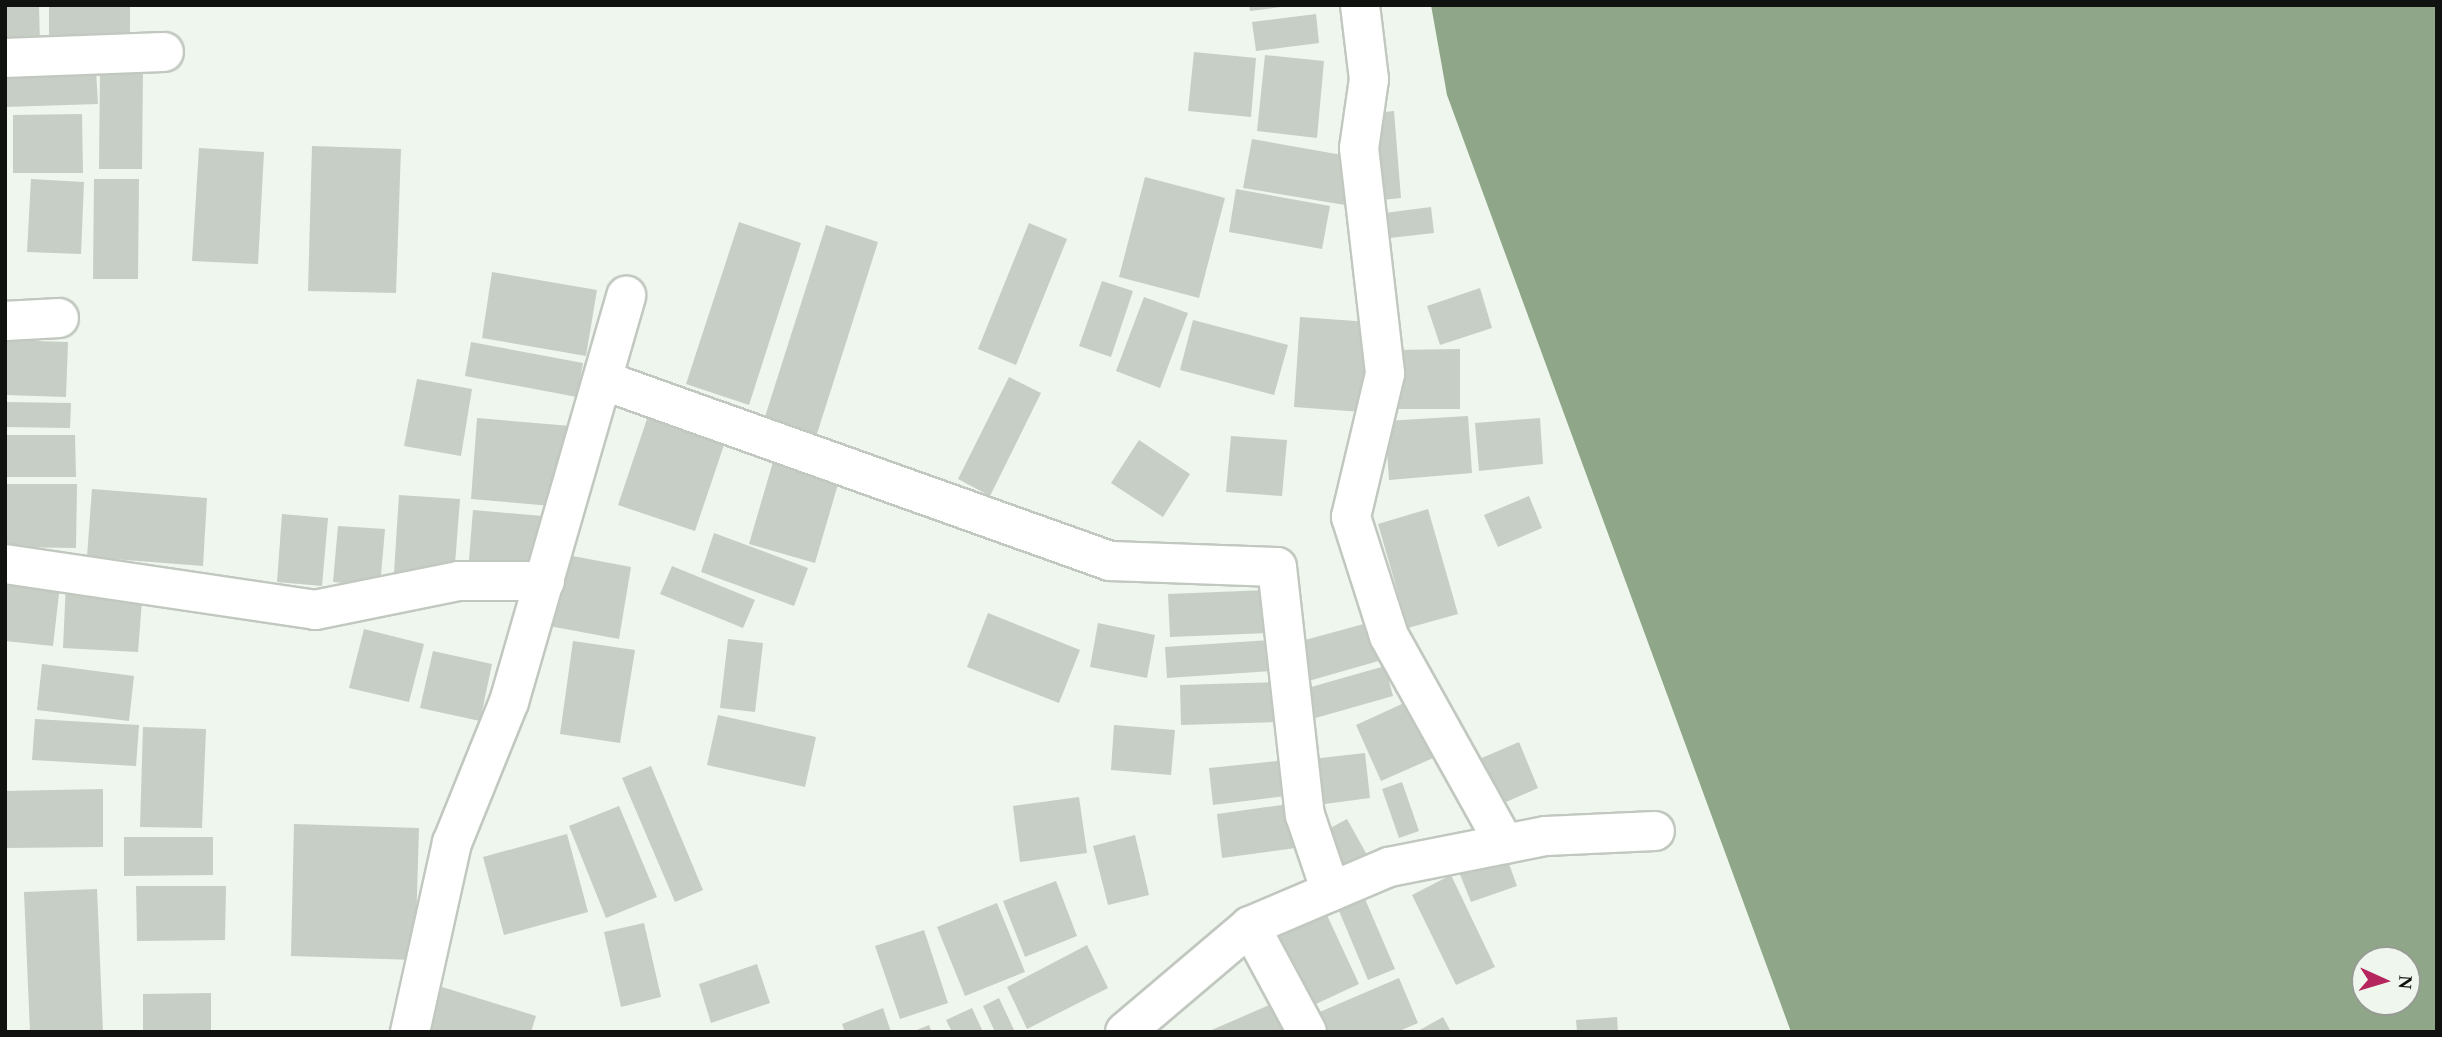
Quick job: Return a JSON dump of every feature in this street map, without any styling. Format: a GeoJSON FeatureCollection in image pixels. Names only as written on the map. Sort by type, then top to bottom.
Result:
{"type":"FeatureCollection","features":[{"type":"Feature","properties":{"kind":"street"},"geometry":{"type":"LineString","coordinates":[[1360,5],[1369,79],[1359,148],[1385,374],[1351,517],[1389,636],[1505,844]]}},
{"type":"Feature","properties":{"kind":"street"},"geometry":{"type":"LineString","coordinates":[[5,58],[163,52]]}},
{"type":"Feature","properties":{"kind":"street"},"geometry":{"type":"LineString","coordinates":[[410,1032],[452,844],[509,702],[605,381],[626,296]]}},
{"type":"Feature","properties":{"kind":"street"},"geometry":{"type":"LineString","coordinates":[[5,321],[59,318]]}},
{"type":"Feature","properties":{"kind":"street"},"geometry":{"type":"LineString","coordinates":[[605,381],[1110,561],[1277,567],[1305,815],[1331,892]]}},
{"type":"Feature","properties":{"kind":"street"},"geometry":{"type":"LineString","coordinates":[[5,564],[315,610],[459,581],[545,581]]}},
{"type":"Feature","properties":{"kind":"street"},"geometry":{"type":"LineString","coordinates":[[1125,1032],[1251,926],[1389,867],[1505,844],[1655,831]]}},
{"type":"Feature","properties":{"kind":"street"},"geometry":{"type":"LineString","coordinates":[[1251,926],[1307,1032]]}},
{"type":"Feature","properties":{"kind":"shaded area"},"geometry":{"type":"Polygon","coordinates":[[[1431,5],[2437,5],[2437,1032],[1791,1032],[1447,95],[1431,5]]]}},
{"type":"Feature","properties":{"kind":"building"},"geometry":{"type":"Polygon","coordinates":[[[5,5],[39,5],[40,45],[5,46],[5,5]]]}},
{"type":"Feature","properties":{"kind":"building"},"geometry":{"type":"Polygon","coordinates":[[[49,5],[130,5],[130,43],[49,43],[49,5]]]}},
{"type":"Feature","properties":{"kind":"building"},"geometry":{"type":"Polygon","coordinates":[[[1249,5],[1281,5],[1281,7],[1250,11],[1249,5]]]}},
{"type":"Feature","properties":{"kind":"building"},"geometry":{"type":"Polygon","coordinates":[[[1316,14],[1319,43],[1256,51],[1252,22],[1316,14]]]}},
{"type":"Feature","properties":{"kind":"building"},"geometry":{"type":"Polygon","coordinates":[[[1194,52],[1256,58],[1251,117],[1188,111],[1194,52]]]}},
{"type":"Feature","properties":{"kind":"building"},"geometry":{"type":"Polygon","coordinates":[[[1265,55],[1324,61],[1317,138],[1257,131],[1265,55]]]}},
{"type":"Feature","properties":{"kind":"building"},"geometry":{"type":"Polygon","coordinates":[[[100,67],[143,67],[142,169],[99,169],[100,67]]]}},
{"type":"Feature","properties":{"kind":"building"},"geometry":{"type":"Polygon","coordinates":[[[96,70],[98,104],[5,107],[5,73],[96,70]]]}},
{"type":"Feature","properties":{"kind":"building"},"geometry":{"type":"Polygon","coordinates":[[[1394,111],[1401,198],[1372,201],[1365,114],[1394,111]]]}},
{"type":"Feature","properties":{"kind":"building"},"geometry":{"type":"Polygon","coordinates":[[[82,114],[83,173],[13,173],[13,115],[82,114]]]}},
{"type":"Feature","properties":{"kind":"building"},"geometry":{"type":"Polygon","coordinates":[[[1252,139],[1359,158],[1351,206],[1243,188],[1252,139]]]}},
{"type":"Feature","properties":{"kind":"building"},"geometry":{"type":"Polygon","coordinates":[[[312,146],[401,149],[396,293],[308,291],[312,146]]]}},
{"type":"Feature","properties":{"kind":"building"},"geometry":{"type":"Polygon","coordinates":[[[199,148],[264,152],[258,264],[192,261],[199,148]]]}},
{"type":"Feature","properties":{"kind":"building"},"geometry":{"type":"Polygon","coordinates":[[[1145,177],[1225,198],[1199,298],[1119,277],[1145,177]]]}},
{"type":"Feature","properties":{"kind":"building"},"geometry":{"type":"Polygon","coordinates":[[[31,179],[84,182],[81,254],[27,252],[31,179]]]}},
{"type":"Feature","properties":{"kind":"building"},"geometry":{"type":"Polygon","coordinates":[[[94,179],[139,179],[138,279],[93,279],[94,179]]]}},
{"type":"Feature","properties":{"kind":"building"},"geometry":{"type":"Polygon","coordinates":[[[1236,189],[1330,206],[1322,249],[1229,232],[1236,189]]]}},
{"type":"Feature","properties":{"kind":"building"},"geometry":{"type":"Polygon","coordinates":[[[1431,207],[1434,233],[1372,240],[1369,215],[1431,207]]]}},
{"type":"Feature","properties":{"kind":"building"},"geometry":{"type":"Polygon","coordinates":[[[739,222],[801,243],[749,405],[686,384],[739,222]]]}},
{"type":"Feature","properties":{"kind":"building"},"geometry":{"type":"Polygon","coordinates":[[[1029,223],[1067,239],[1016,365],[978,349],[1029,223]]]}},
{"type":"Feature","properties":{"kind":"building"},"geometry":{"type":"Polygon","coordinates":[[[826,225],[878,242],[815,440],[763,423],[826,225]]]}},
{"type":"Feature","properties":{"kind":"building"},"geometry":{"type":"Polygon","coordinates":[[[492,272],[597,290],[586,356],[482,338],[492,272]]]}},
{"type":"Feature","properties":{"kind":"building"},"geometry":{"type":"Polygon","coordinates":[[[1102,281],[1133,291],[1111,357],[1079,346],[1102,281]]]}},
{"type":"Feature","properties":{"kind":"building"},"geometry":{"type":"Polygon","coordinates":[[[1480,288],[1492,328],[1440,345],[1427,306],[1480,288]]]}},
{"type":"Feature","properties":{"kind":"building"},"geometry":{"type":"Polygon","coordinates":[[[1144,297],[1188,313],[1160,388],[1116,371],[1144,297]]]}},
{"type":"Feature","properties":{"kind":"building"},"geometry":{"type":"Polygon","coordinates":[[[1300,317],[1369,322],[1362,412],[1294,407],[1300,317]]]}},
{"type":"Feature","properties":{"kind":"building"},"geometry":{"type":"Polygon","coordinates":[[[1193,320],[1288,345],[1274,395],[1180,370],[1193,320]]]}},
{"type":"Feature","properties":{"kind":"building"},"geometry":{"type":"Polygon","coordinates":[[[5,340],[68,342],[66,397],[5,395],[5,340]]]}},
{"type":"Feature","properties":{"kind":"building"},"geometry":{"type":"Polygon","coordinates":[[[471,342],[583,363],[577,397],[465,376],[471,342]]]}},
{"type":"Feature","properties":{"kind":"building"},"geometry":{"type":"Polygon","coordinates":[[[1460,349],[1460,409],[1395,409],[1395,350],[1460,349]]]}},
{"type":"Feature","properties":{"kind":"building"},"geometry":{"type":"Polygon","coordinates":[[[1009,377],[1041,393],[990,496],[958,479],[1009,377]]]}},
{"type":"Feature","properties":{"kind":"building"},"geometry":{"type":"Polygon","coordinates":[[[417,379],[472,389],[461,456],[404,446],[417,379]]]}},
{"type":"Feature","properties":{"kind":"building"},"geometry":{"type":"Polygon","coordinates":[[[5,402],[71,403],[70,428],[5,427],[5,402]]]}},
{"type":"Feature","properties":{"kind":"building"},"geometry":{"type":"Polygon","coordinates":[[[648,416],[725,442],[695,531],[618,505],[648,416]]]}},
{"type":"Feature","properties":{"kind":"building"},"geometry":{"type":"Polygon","coordinates":[[[1468,416],[1472,473],[1389,480],[1385,421],[1468,416]]]}},
{"type":"Feature","properties":{"kind":"building"},"geometry":{"type":"Polygon","coordinates":[[[477,418],[571,426],[564,507],[471,499],[477,418]]]}},
{"type":"Feature","properties":{"kind":"building"},"geometry":{"type":"Polygon","coordinates":[[[1540,418],[1543,464],[1479,471],[1475,423],[1540,418]]]}},
{"type":"Feature","properties":{"kind":"building"},"geometry":{"type":"Polygon","coordinates":[[[5,435],[75,435],[76,477],[5,477],[5,435]]]}},
{"type":"Feature","properties":{"kind":"building"},"geometry":{"type":"Polygon","coordinates":[[[1231,436],[1287,440],[1282,496],[1226,492],[1231,436]]]}},
{"type":"Feature","properties":{"kind":"building"},"geometry":{"type":"Polygon","coordinates":[[[1139,440],[1190,474],[1163,517],[1111,483],[1139,440]]]}},
{"type":"Feature","properties":{"kind":"building"},"geometry":{"type":"Polygon","coordinates":[[[775,455],[841,474],[815,563],[749,544],[775,455]]]}},
{"type":"Feature","properties":{"kind":"building"},"geometry":{"type":"Polygon","coordinates":[[[5,484],[77,484],[76,548],[5,547],[5,484]]]}},
{"type":"Feature","properties":{"kind":"building"},"geometry":{"type":"Polygon","coordinates":[[[92,489],[207,498],[203,566],[87,557],[92,489]]]}},
{"type":"Feature","properties":{"kind":"building"},"geometry":{"type":"Polygon","coordinates":[[[399,495],[460,499],[454,577],[394,573],[399,495]]]}},
{"type":"Feature","properties":{"kind":"building"},"geometry":{"type":"Polygon","coordinates":[[[1529,496],[1542,528],[1498,547],[1484,515],[1529,496]]]}},
{"type":"Feature","properties":{"kind":"building"},"geometry":{"type":"Polygon","coordinates":[[[1428,509],[1458,614],[1408,628],[1378,524],[1428,509]]]}},
{"type":"Feature","properties":{"kind":"building"},"geometry":{"type":"Polygon","coordinates":[[[473,510],[542,516],[536,578],[468,572],[473,510]]]}},
{"type":"Feature","properties":{"kind":"building"},"geometry":{"type":"Polygon","coordinates":[[[282,514],[328,518],[322,586],[277,582],[282,514]]]}},
{"type":"Feature","properties":{"kind":"building"},"geometry":{"type":"Polygon","coordinates":[[[338,526],[385,529],[380,586],[333,582],[338,526]]]}},
{"type":"Feature","properties":{"kind":"building"},"geometry":{"type":"Polygon","coordinates":[[[714,533],[808,568],[794,606],[701,572],[714,533]]]}},
{"type":"Feature","properties":{"kind":"building"},"geometry":{"type":"Polygon","coordinates":[[[562,554],[631,567],[619,639],[549,626],[562,554]]]}},
{"type":"Feature","properties":{"kind":"building"},"geometry":{"type":"Polygon","coordinates":[[[672,566],[755,600],[743,628],[660,594],[672,566]]]}},
{"type":"Feature","properties":{"kind":"building"},"geometry":{"type":"Polygon","coordinates":[[[5,579],[60,585],[53,646],[5,641],[5,579]]]}},
{"type":"Feature","properties":{"kind":"building"},"geometry":{"type":"Polygon","coordinates":[[[66,583],[143,588],[138,652],[63,648],[66,583]]]}},
{"type":"Feature","properties":{"kind":"building"},"geometry":{"type":"Polygon","coordinates":[[[1267,590],[1269,633],[1170,637],[1168,594],[1267,590]]]}},
{"type":"Feature","properties":{"kind":"building"},"geometry":{"type":"Polygon","coordinates":[[[988,613],[1080,650],[1059,703],[967,667],[988,613]]]}},
{"type":"Feature","properties":{"kind":"building"},"geometry":{"type":"Polygon","coordinates":[[[1371,622],[1382,660],[1305,682],[1294,643],[1371,622]]]}},
{"type":"Feature","properties":{"kind":"building"},"geometry":{"type":"Polygon","coordinates":[[[1098,623],[1155,635],[1147,678],[1090,667],[1098,623]]]}},
{"type":"Feature","properties":{"kind":"building"},"geometry":{"type":"Polygon","coordinates":[[[364,629],[424,644],[409,702],[349,688],[364,629]]]}},
{"type":"Feature","properties":{"kind":"building"},"geometry":{"type":"Polygon","coordinates":[[[728,639],[763,643],[755,712],[720,708],[728,639]]]}},
{"type":"Feature","properties":{"kind":"building"},"geometry":{"type":"Polygon","coordinates":[[[1270,640],[1272,671],[1167,678],[1165,647],[1270,640]]]}},
{"type":"Feature","properties":{"kind":"building"},"geometry":{"type":"Polygon","coordinates":[[[573,641],[635,650],[620,743],[560,734],[573,641]]]}},
{"type":"Feature","properties":{"kind":"building"},"geometry":{"type":"Polygon","coordinates":[[[433,651],[492,664],[480,721],[420,708],[433,651]]]}},
{"type":"Feature","properties":{"kind":"building"},"geometry":{"type":"Polygon","coordinates":[[[42,664],[134,676],[129,721],[37,710],[42,664]]]}},
{"type":"Feature","properties":{"kind":"building"},"geometry":{"type":"Polygon","coordinates":[[[1385,666],[1393,696],[1312,719],[1304,689],[1385,666]]]}},
{"type":"Feature","properties":{"kind":"building"},"geometry":{"type":"Polygon","coordinates":[[[1276,682],[1277,722],[1181,725],[1180,685],[1276,682]]]}},
{"type":"Feature","properties":{"kind":"building"},"geometry":{"type":"Polygon","coordinates":[[[1415,698],[1440,755],[1381,781],[1356,725],[1415,698]]]}},
{"type":"Feature","properties":{"kind":"building"},"geometry":{"type":"Polygon","coordinates":[[[718,715],[816,737],[805,787],[707,765],[718,715]]]}},
{"type":"Feature","properties":{"kind":"building"},"geometry":{"type":"Polygon","coordinates":[[[35,719],[139,725],[136,766],[32,760],[35,719]]]}},
{"type":"Feature","properties":{"kind":"building"},"geometry":{"type":"Polygon","coordinates":[[[1114,725],[1175,730],[1171,775],[1111,770],[1114,725]]]}},
{"type":"Feature","properties":{"kind":"building"},"geometry":{"type":"Polygon","coordinates":[[[143,727],[206,729],[202,828],[140,827],[143,727]]]}},
{"type":"Feature","properties":{"kind":"building"},"geometry":{"type":"Polygon","coordinates":[[[1519,742],[1538,788],[1497,806],[1477,760],[1519,742]]]}},
{"type":"Feature","properties":{"kind":"building"},"geometry":{"type":"Polygon","coordinates":[[[1365,753],[1370,798],[1317,805],[1312,759],[1365,753]]]}},
{"type":"Feature","properties":{"kind":"building"},"geometry":{"type":"Polygon","coordinates":[[[1288,760],[1293,795],[1213,805],[1209,768],[1288,760]]]}},
{"type":"Feature","properties":{"kind":"building"},"geometry":{"type":"Polygon","coordinates":[[[651,766],[703,890],[675,902],[622,778],[651,766]]]}},
{"type":"Feature","properties":{"kind":"building"},"geometry":{"type":"Polygon","coordinates":[[[1402,782],[1419,831],[1399,838],[1382,789],[1402,782]]]}},
{"type":"Feature","properties":{"kind":"building"},"geometry":{"type":"Polygon","coordinates":[[[103,789],[103,847],[5,848],[5,791],[103,789]]]}},
{"type":"Feature","properties":{"kind":"building"},"geometry":{"type":"Polygon","coordinates":[[[1079,797],[1087,853],[1020,862],[1013,806],[1079,797]]]}},
{"type":"Feature","properties":{"kind":"building"},"geometry":{"type":"Polygon","coordinates":[[[1289,804],[1296,848],[1222,858],[1217,814],[1289,804]]]}},
{"type":"Feature","properties":{"kind":"building"},"geometry":{"type":"Polygon","coordinates":[[[619,806],[657,897],[606,918],[569,826],[619,806]]]}},
{"type":"Feature","properties":{"kind":"building"},"geometry":{"type":"Polygon","coordinates":[[[1347,819],[1371,862],[1343,878],[1319,834],[1347,819]]]}},
{"type":"Feature","properties":{"kind":"building"},"geometry":{"type":"Polygon","coordinates":[[[294,824],[419,828],[415,960],[291,956],[294,824]]]}},
{"type":"Feature","properties":{"kind":"building"},"geometry":{"type":"Polygon","coordinates":[[[567,834],[588,912],[504,935],[483,857],[567,834]]]}},
{"type":"Feature","properties":{"kind":"building"},"geometry":{"type":"Polygon","coordinates":[[[1135,835],[1149,895],[1108,905],[1093,846],[1135,835]]]}},
{"type":"Feature","properties":{"kind":"building"},"geometry":{"type":"Polygon","coordinates":[[[124,837],[213,837],[213,875],[124,876],[124,837]]]}},
{"type":"Feature","properties":{"kind":"building"},"geometry":{"type":"Polygon","coordinates":[[[1504,850],[1517,886],[1471,902],[1457,867],[1504,850]]]}},
{"type":"Feature","properties":{"kind":"building"},"geometry":{"type":"Polygon","coordinates":[[[1451,875],[1495,967],[1456,985],[1412,895],[1451,875]]]}},
{"type":"Feature","properties":{"kind":"building"},"geometry":{"type":"Polygon","coordinates":[[[1056,881],[1077,936],[1025,957],[1003,901],[1056,881]]]}},
{"type":"Feature","properties":{"kind":"building"},"geometry":{"type":"Polygon","coordinates":[[[136,886],[226,886],[225,940],[137,941],[136,886]]]}},
{"type":"Feature","properties":{"kind":"building"},"geometry":{"type":"Polygon","coordinates":[[[97,889],[103,1032],[30,1032],[24,892],[97,889]]]}},
{"type":"Feature","properties":{"kind":"building"},"geometry":{"type":"Polygon","coordinates":[[[1365,899],[1395,969],[1368,980],[1339,911],[1365,899]]]}},
{"type":"Feature","properties":{"kind":"building"},"geometry":{"type":"Polygon","coordinates":[[[997,903],[1025,972],[965,996],[937,927],[997,903]]]}},
{"type":"Feature","properties":{"kind":"building"},"geometry":{"type":"Polygon","coordinates":[[[1326,913],[1359,984],[1303,1010],[1270,938],[1326,913]]]}},
{"type":"Feature","properties":{"kind":"building"},"geometry":{"type":"Polygon","coordinates":[[[644,923],[661,997],[621,1007],[604,932],[644,923]]]}},
{"type":"Feature","properties":{"kind":"building"},"geometry":{"type":"Polygon","coordinates":[[[924,930],[948,1003],[900,1019],[875,946],[924,930]]]}},
{"type":"Feature","properties":{"kind":"building"},"geometry":{"type":"Polygon","coordinates":[[[1087,945],[1108,988],[1027,1029],[1007,987],[1087,945]]]}},
{"type":"Feature","properties":{"kind":"building"},"geometry":{"type":"Polygon","coordinates":[[[757,964],[770,1003],[711,1023],[699,984],[757,964]]]}},
{"type":"Feature","properties":{"kind":"building"},"geometry":{"type":"Polygon","coordinates":[[[1399,978],[1418,1023],[1397,1032],[1323,1032],[1315,1014],[1399,978]]]}},
{"type":"Feature","properties":{"kind":"building"},"geometry":{"type":"Polygon","coordinates":[[[442,987],[536,1016],[531,1032],[430,1030],[442,987]]]}},
{"type":"Feature","properties":{"kind":"building"},"geometry":{"type":"Polygon","coordinates":[[[211,993],[211,1032],[143,1032],[143,994],[211,993]]]}},
{"type":"Feature","properties":{"kind":"building"},"geometry":{"type":"Polygon","coordinates":[[[999,998],[1015,1032],[995,1032],[983,1006],[999,998]]]}},
{"type":"Feature","properties":{"kind":"building"},"geometry":{"type":"Polygon","coordinates":[[[1274,1003],[1286,1032],[1207,1032],[1274,1003]]]}},
{"type":"Feature","properties":{"kind":"building"},"geometry":{"type":"Polygon","coordinates":[[[883,1008],[891,1032],[845,1032],[842,1024],[883,1008]]]}},
{"type":"Feature","properties":{"kind":"building"},"geometry":{"type":"Polygon","coordinates":[[[972,1008],[983,1032],[952,1032],[946,1020],[972,1008]]]}},
{"type":"Feature","properties":{"kind":"building"},"geometry":{"type":"Polygon","coordinates":[[[1443,1017],[1451,1032],[1416,1032],[1443,1017]]]}},
{"type":"Feature","properties":{"kind":"building"},"geometry":{"type":"Polygon","coordinates":[[[1617,1017],[1618,1032],[1577,1032],[1576,1020],[1617,1017]]]}},
{"type":"Feature","properties":{"kind":"building"},"geometry":{"type":"Polygon","coordinates":[[[929,1025],[932,1032],[912,1032],[929,1025]]]}}]}
